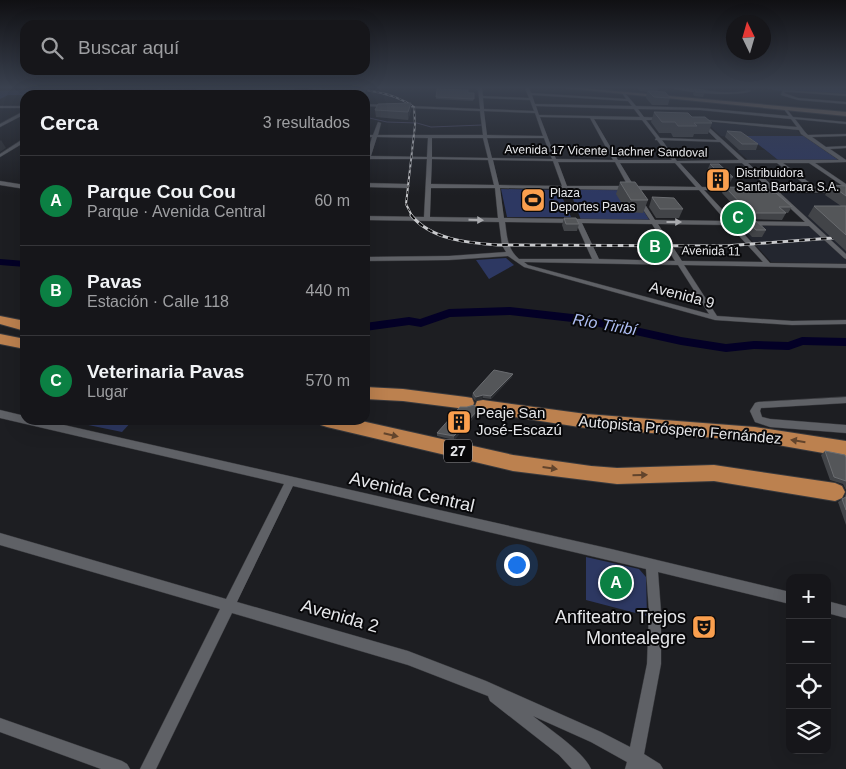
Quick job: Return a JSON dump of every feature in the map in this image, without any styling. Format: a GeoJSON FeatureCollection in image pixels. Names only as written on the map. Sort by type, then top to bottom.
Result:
{"type":"FeatureCollection","features":[{"type":"Feature","properties":{"kind":"highway"},"geometry":{"type":"LineString","coordinates":[[0,320],[20,325]]}},
{"type":"Feature","properties":{"kind":"highway"},"geometry":{"type":"LineString","coordinates":[[0,339],[20,343]]}},
{"type":"Feature","properties":{"kind":"highway"},"geometry":{"type":"LineString","coordinates":[[0,349],[20,353]]}},
{"type":"Feature","properties":{"kind":"highway","name":"Autopista Próspero Fernández"},"geometry":{"type":"LineString","coordinates":[[370,393],[403,394],[586,422],[755,434],[846,449]]}},
{"type":"Feature","properties":{"kind":"highway","name":"27"},"geometry":{"type":"LineString","coordinates":[[349,425],[513,462],[581,472],[617,476],[714,473],[834,492]]}},
{"type":"Feature","properties":{"kind":"street"},"geometry":{"type":"LineString","coordinates":[[370,146],[379,124]]}},
{"type":"Feature","properties":{"kind":"street"},"geometry":{"type":"LineString","coordinates":[[370,259],[449,258],[509,254],[484,124]]}},
{"type":"Feature","properties":{"kind":"street"},"geometry":{"type":"LineString","coordinates":[[540,124],[565,187]]}},
{"type":"Feature","properties":{"kind":"street"},"geometry":{"type":"LineString","coordinates":[[595,124],[632,188],[715,318]]}},
{"type":"Feature","properties":{"kind":"street"},"geometry":{"type":"LineString","coordinates":[[645,124],[676,162],[768,264]]}},
{"type":"Feature","properties":{"kind":"street"},"geometry":{"type":"LineString","coordinates":[[703,124],[846,257]]}},
{"type":"Feature","properties":{"kind":"street"},"geometry":{"type":"LineString","coordinates":[[743,124],[800,129]]}},
{"type":"Feature","properties":{"kind":"street"},"geometry":{"type":"LineString","coordinates":[[797,124],[808,136],[845,162]]}},
{"type":"Feature","properties":{"kind":"street"},"geometry":{"type":"LineString","coordinates":[[808,136],[846,135]]}},
{"type":"Feature","properties":{"kind":"street"},"geometry":{"type":"LineString","coordinates":[[370,136],[545,137]]}},
{"type":"Feature","properties":{"kind":"street"},"geometry":{"type":"LineString","coordinates":[[428,219],[430,136]]}},
{"type":"Feature","properties":{"kind":"street"},"geometry":{"type":"LineString","coordinates":[[657,139],[720,140]]}},
{"type":"Feature","properties":{"kind":"street"},"geometry":{"type":"LineString","coordinates":[[9,145],[18,145]]}},
{"type":"Feature","properties":{"kind":"street"},"geometry":{"type":"LineString","coordinates":[[0,156],[18,145]]}},
{"type":"Feature","properties":{"kind":"street"},"geometry":{"type":"LineString","coordinates":[[824,148],[846,148]]}},
{"type":"Feature","properties":{"kind":"street","name":"Avenida 17 Vicente Lachner Sandoval"},"geometry":{"type":"LineString","coordinates":[[370,157],[676,162],[845,162]]}},
{"type":"Feature","properties":{"kind":"street"},"geometry":{"type":"LineString","coordinates":[[778,162],[816,190]]}},
{"type":"Feature","properties":{"kind":"street"},"geometry":{"type":"LineString","coordinates":[[811,162],[846,186]]}},
{"type":"Feature","properties":{"kind":"street"},"geometry":{"type":"LineString","coordinates":[[0,183],[18,186]]}},
{"type":"Feature","properties":{"kind":"street"},"geometry":{"type":"LineString","coordinates":[[370,185],[408,186]]}},
{"type":"Feature","properties":{"kind":"street"},"geometry":{"type":"LineString","coordinates":[[429,186],[737,190]]}},
{"type":"Feature","properties":{"kind":"street"},"geometry":{"type":"LineString","coordinates":[[746,190],[846,191]]}},
{"type":"Feature","properties":{"kind":"street"},"geometry":{"type":"LineString","coordinates":[[370,218],[809,224]]}},
{"type":"Feature","properties":{"kind":"street"},"geometry":{"type":"LineString","coordinates":[[578,221],[596,261]]}},
{"type":"Feature","properties":{"kind":"street","name":"Avenida 9"},"geometry":{"type":"LineString","coordinates":[[509,254],[526,266],[587,281],[673,308],[715,318],[792,323],[846,322]]}},
{"type":"Feature","properties":{"kind":"street","name":"Avenida 11"},"geometry":{"type":"LineString","coordinates":[[516,260],[846,266]]}},
{"type":"Feature","properties":{"kind":"street"},"geometry":{"type":"LineString","coordinates":[[846,400],[758,405],[756,411],[758,419],[770,423],[846,429]]}},
{"type":"Feature","properties":{"kind":"street","name":"Avenida Central"},"geometry":{"type":"LineString","coordinates":[[1,416],[20,419]]}},
{"type":"Feature","properties":{"kind":"street","name":"Avenida Central"},"geometry":{"type":"LineString","coordinates":[[47,425],[786,597]]}},
{"type":"Feature","properties":{"kind":"street"},"geometry":{"type":"LineString","coordinates":[[148,769],[290,482]]}},
{"type":"Feature","properties":{"kind":"street","name":"Avenida 2"},"geometry":{"type":"LineString","coordinates":[[0,539],[229,604],[408,658],[481,686],[634,763],[655,769]]}},
{"type":"Feature","properties":{"kind":"street"},"geometry":{"type":"LineString","coordinates":[[634,763],[654,664],[656,612],[652,565]]}},
{"type":"Feature","properties":{"kind":"street"},"geometry":{"type":"LineString","coordinates":[[831,608],[846,612]]}},
{"type":"Feature","properties":{"kind":"street"},"geometry":{"type":"LineString","coordinates":[[481,686],[564,750],[583,769]]}},
{"type":"Feature","properties":{"kind":"street"},"geometry":{"type":"LineString","coordinates":[[0,725],[122,769]]}},
{"type":"Feature","properties":{"kind":"shaded area"},"geometry":{"type":"Polygon","coordinates":[[[708,124],[732,124],[796,130],[804,136],[721,136],[708,124]]]}},
{"type":"Feature","properties":{"kind":"shaded area"},"geometry":{"type":"Polygon","coordinates":[[[721,136],[804,136],[840,161],[778,160],[749,137],[721,136]]]}},
{"type":"Feature","properties":{"kind":"shaded area"},"geometry":{"type":"Polygon","coordinates":[[[737,150],[765,150],[778,160],[748,160],[737,150]]]}},
{"type":"Feature","properties":{"kind":"shaded area","name":"Plaza Deportes Pavas"},"geometry":{"type":"Polygon","coordinates":[[[501,189],[559,190],[571,217],[507,217],[501,189]]]}},
{"type":"Feature","properties":{"kind":"shaded area"},"geometry":{"type":"Polygon","coordinates":[[[568,189],[630,189],[650,221],[581,220],[573,199],[580,199],[579,196],[572,196],[568,189]]]}},
{"type":"Feature","properties":{"kind":"shaded area"},"geometry":{"type":"Polygon","coordinates":[[[776,193],[846,194],[846,264],[771,262],[737,224],[813,226],[776,193]]]}},
{"type":"Feature","properties":{"kind":"shaded area"},"geometry":{"type":"Polygon","coordinates":[[[506,258],[514,265],[489,279],[476,260],[506,258]]]}},
{"type":"Feature","properties":{"kind":"shaded area"},"geometry":{"type":"Polygon","coordinates":[[[88,425],[128,425],[122,432],[88,425]]]}},
{"type":"Feature","properties":{"kind":"shaded area"},"geometry":{"type":"Polygon","coordinates":[[[586,557],[639,569],[646,577],[647,616],[586,600],[586,557]]]}},
{"type":"Feature","properties":{"kind":"building"},"geometry":{"type":"Polygon","coordinates":[[[676,124],[695,124],[697,126],[678,126],[676,124]]]}},
{"type":"Feature","properties":{"kind":"building"},"geometry":{"type":"Polygon","coordinates":[[[727,131],[741,132],[758,144],[742,144],[727,131]]]}},
{"type":"Feature","properties":{"kind":"building"},"geometry":{"type":"Polygon","coordinates":[[[710,164],[719,164],[733,177],[723,177],[710,164]]]}},
{"type":"Feature","properties":{"kind":"building"},"geometry":{"type":"Polygon","coordinates":[[[620,182],[635,182],[648,200],[631,200],[620,182]]]}},
{"type":"Feature","properties":{"kind":"building"},"geometry":{"type":"Polygon","coordinates":[[[831,185],[846,186],[846,196],[831,185]]]}},
{"type":"Feature","properties":{"kind":"building"},"geometry":{"type":"Polygon","coordinates":[[[725,187],[766,188],[772,193],[776,193],[792,207],[779,207],[786,213],[750,213],[725,187]]]}},
{"type":"Feature","properties":{"kind":"building"},"geometry":{"type":"Polygon","coordinates":[[[652,197],[674,198],[683,209],[660,209],[652,197]]]}},
{"type":"Feature","properties":{"kind":"building"},"geometry":{"type":"Polygon","coordinates":[[[814,206],[846,206],[846,235],[814,206]]]}},
{"type":"Feature","properties":{"kind":"building"},"geometry":{"type":"Polygon","coordinates":[[[735,209],[744,209],[748,213],[738,213],[735,209]]]}},
{"type":"Feature","properties":{"kind":"building"},"geometry":{"type":"Polygon","coordinates":[[[564,218],[576,218],[579,224],[566,224],[564,218]]]}},
{"type":"Feature","properties":{"kind":"building"},"geometry":{"type":"Polygon","coordinates":[[[746,221],[756,221],[766,230],[756,230],[746,221]]]}},
{"type":"Feature","properties":{"kind":"building"},"geometry":{"type":"Polygon","coordinates":[[[494,370],[513,374],[491,396],[483,395],[476,397],[473,393],[494,370]]]}},
{"type":"Feature","properties":{"kind":"building"},"geometry":{"type":"Polygon","coordinates":[[[474,405],[478,410],[454,436],[437,433],[460,407],[474,405]]]}},
{"type":"Feature","properties":{"kind":"building"},"geometry":{"type":"Polygon","coordinates":[[[825,451],[845,455],[846,481],[834,477],[825,451]]]}},
{"type":"Feature","properties":{"kind":"building"},"geometry":{"type":"Polygon","coordinates":[[[846,497],[846,510],[842,499],[846,497]]]}},
{"type":"Feature","properties":{"kind":"waterway"},"geometry":{"type":"LineString","coordinates":[[420,124],[431,127],[482,125]]}},
{"type":"Feature","properties":{"kind":"waterway","name":"Río Tiribí"},"geometry":{"type":"LineString","coordinates":[[0,262],[20,264]]}},
{"type":"Feature","properties":{"kind":"waterway","name":"Río Tiribí"},"geometry":{"type":"LineString","coordinates":[[370,326],[409,321],[421,323],[449,313],[510,311],[581,319],[681,341],[726,348],[754,345],[789,346],[802,341],[846,342]]}},
{"type":"Feature","properties":{"kind":"railway"},"geometry":{"type":"LineString","coordinates":[[412,216],[406,204],[415,124]]}},
{"type":"Feature","properties":{"kind":"railway"},"geometry":{"type":"LineString","coordinates":[[412,216],[429,230],[451,239],[498,245],[725,246],[846,237]]}},
{"type":"Feature","properties":{"kind":"place","name":"Distribuidora Santa Barbara S.A."},"geometry":{"type":"Point","coordinates":[718,180]}},
{"type":"Feature","properties":{"kind":"place","name":"Plaza Deportes Pavas"},"geometry":{"type":"Point","coordinates":[533,200]}},
{"type":"Feature","properties":{"kind":"place","name":"Veterinaria Pavas"},"geometry":{"type":"Point","coordinates":[738,218]}},
{"type":"Feature","properties":{"kind":"place","name":"Pavas"},"geometry":{"type":"Point","coordinates":[655,247]}},
{"type":"Feature","properties":{"kind":"place","name":"Peaje San José-Escazú"},"geometry":{"type":"Point","coordinates":[459,422]}},
{"type":"Feature","properties":{"kind":"place","name":"Parque Cou Cou"},"geometry":{"type":"Point","coordinates":[616,583]}},
{"type":"Feature","properties":{"kind":"place","name":"Anfiteatro Trejos Montealegre"},"geometry":{"type":"Point","coordinates":[704,627]}}]}
